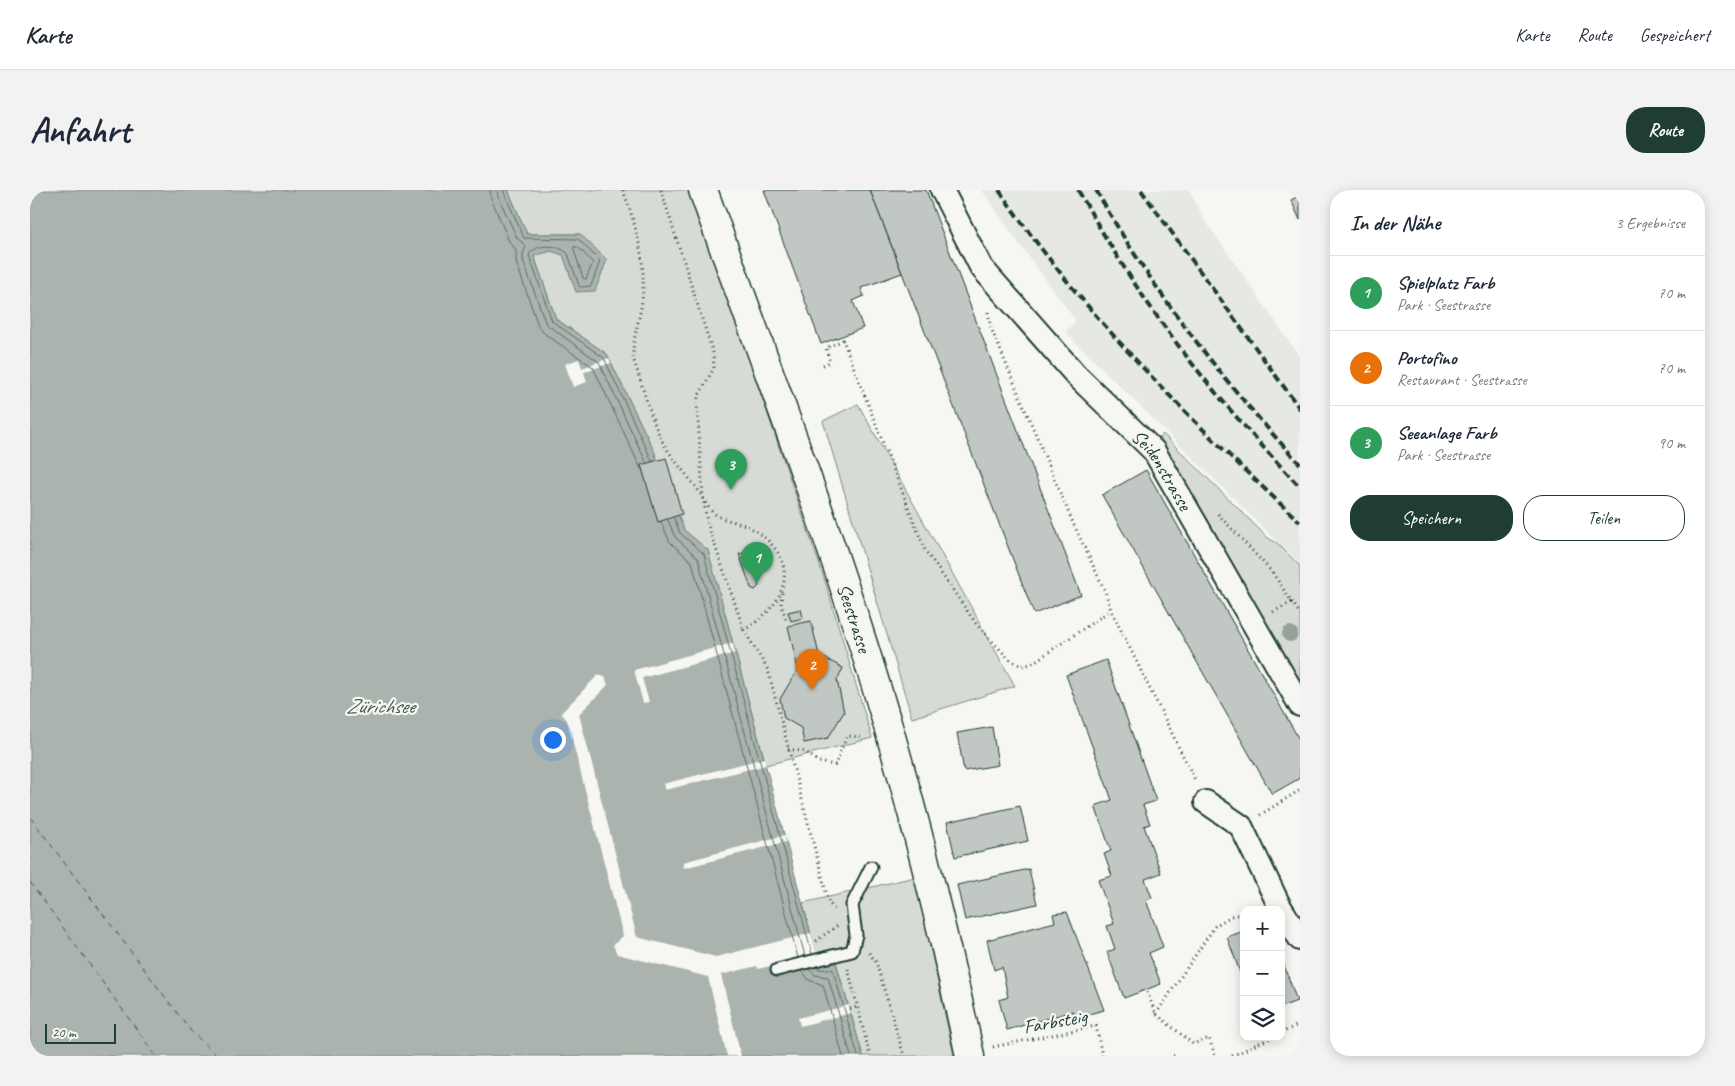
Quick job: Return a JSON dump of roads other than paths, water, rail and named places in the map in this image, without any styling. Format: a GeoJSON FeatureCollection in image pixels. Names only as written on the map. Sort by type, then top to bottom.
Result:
{"type":"FeatureCollection","features":[{"type":"Feature","properties":{"kind":"main road","name":"Seestrasse"},"geometry":{"type":"LineString","coordinates":[[703,190],[820,516],[890,731],[980,1052]]}},
{"type":"Feature","properties":{"kind":"street","name":"Seidenstrasse"},"geometry":{"type":"LineString","coordinates":[[942,190],[981,267],[1076,375],[1154,451],[1300,705]]}},
{"type":"Feature","properties":{"kind":"street"},"geometry":{"type":"LineString","coordinates":[[1206,802],[1241,826],[1279,905],[1300,939]]}},
{"type":"Feature","properties":{"kind":"lane"},"geometry":{"type":"LineString","coordinates":[[777,970],[852,951],[856,935],[852,905],[871,867]]}},
{"type":"Feature","properties":{"kind":"water","name":"Zürichsee"},"geometry":{"type":"Polygon","coordinates":[[[30,190],[508,190],[527,234],[580,234],[607,260],[595,291],[576,292],[563,255],[551,251],[534,256],[556,319],[607,354],[654,451],[684,530],[708,550],[819,965],[836,963],[863,1056],[30,1056],[30,190]]]}},
{"type":"Feature","properties":{"kind":"railway"},"geometry":{"type":"LineString","coordinates":[[999,190],[1066,280],[1140,365],[1219,445],[1300,522]]}},
{"type":"Feature","properties":{"kind":"railway"},"geometry":{"type":"LineString","coordinates":[[1078,190],[1122,265],[1172,337],[1234,414],[1300,487]]}},
{"type":"Feature","properties":{"kind":"railway"},"geometry":{"type":"LineString","coordinates":[[1096,190],[1141,263],[1190,333],[1243,400],[1300,464]]}},
{"type":"Feature","properties":{"kind":"railway"},"geometry":{"type":"LineString","coordinates":[[1141,190],[1300,409]]}},
{"type":"Feature","properties":{"kind":"place","name":"Seeanlage Farb"},"geometry":{"type":"Point","coordinates":[731,490]}},
{"type":"Feature","properties":{"kind":"place","name":"Spielplatz Farb"},"geometry":{"type":"Point","coordinates":[757,583]}},
{"type":"Feature","properties":{"kind":"place","name":"Portofino"},"geometry":{"type":"Point","coordinates":[812,690]}}]}
